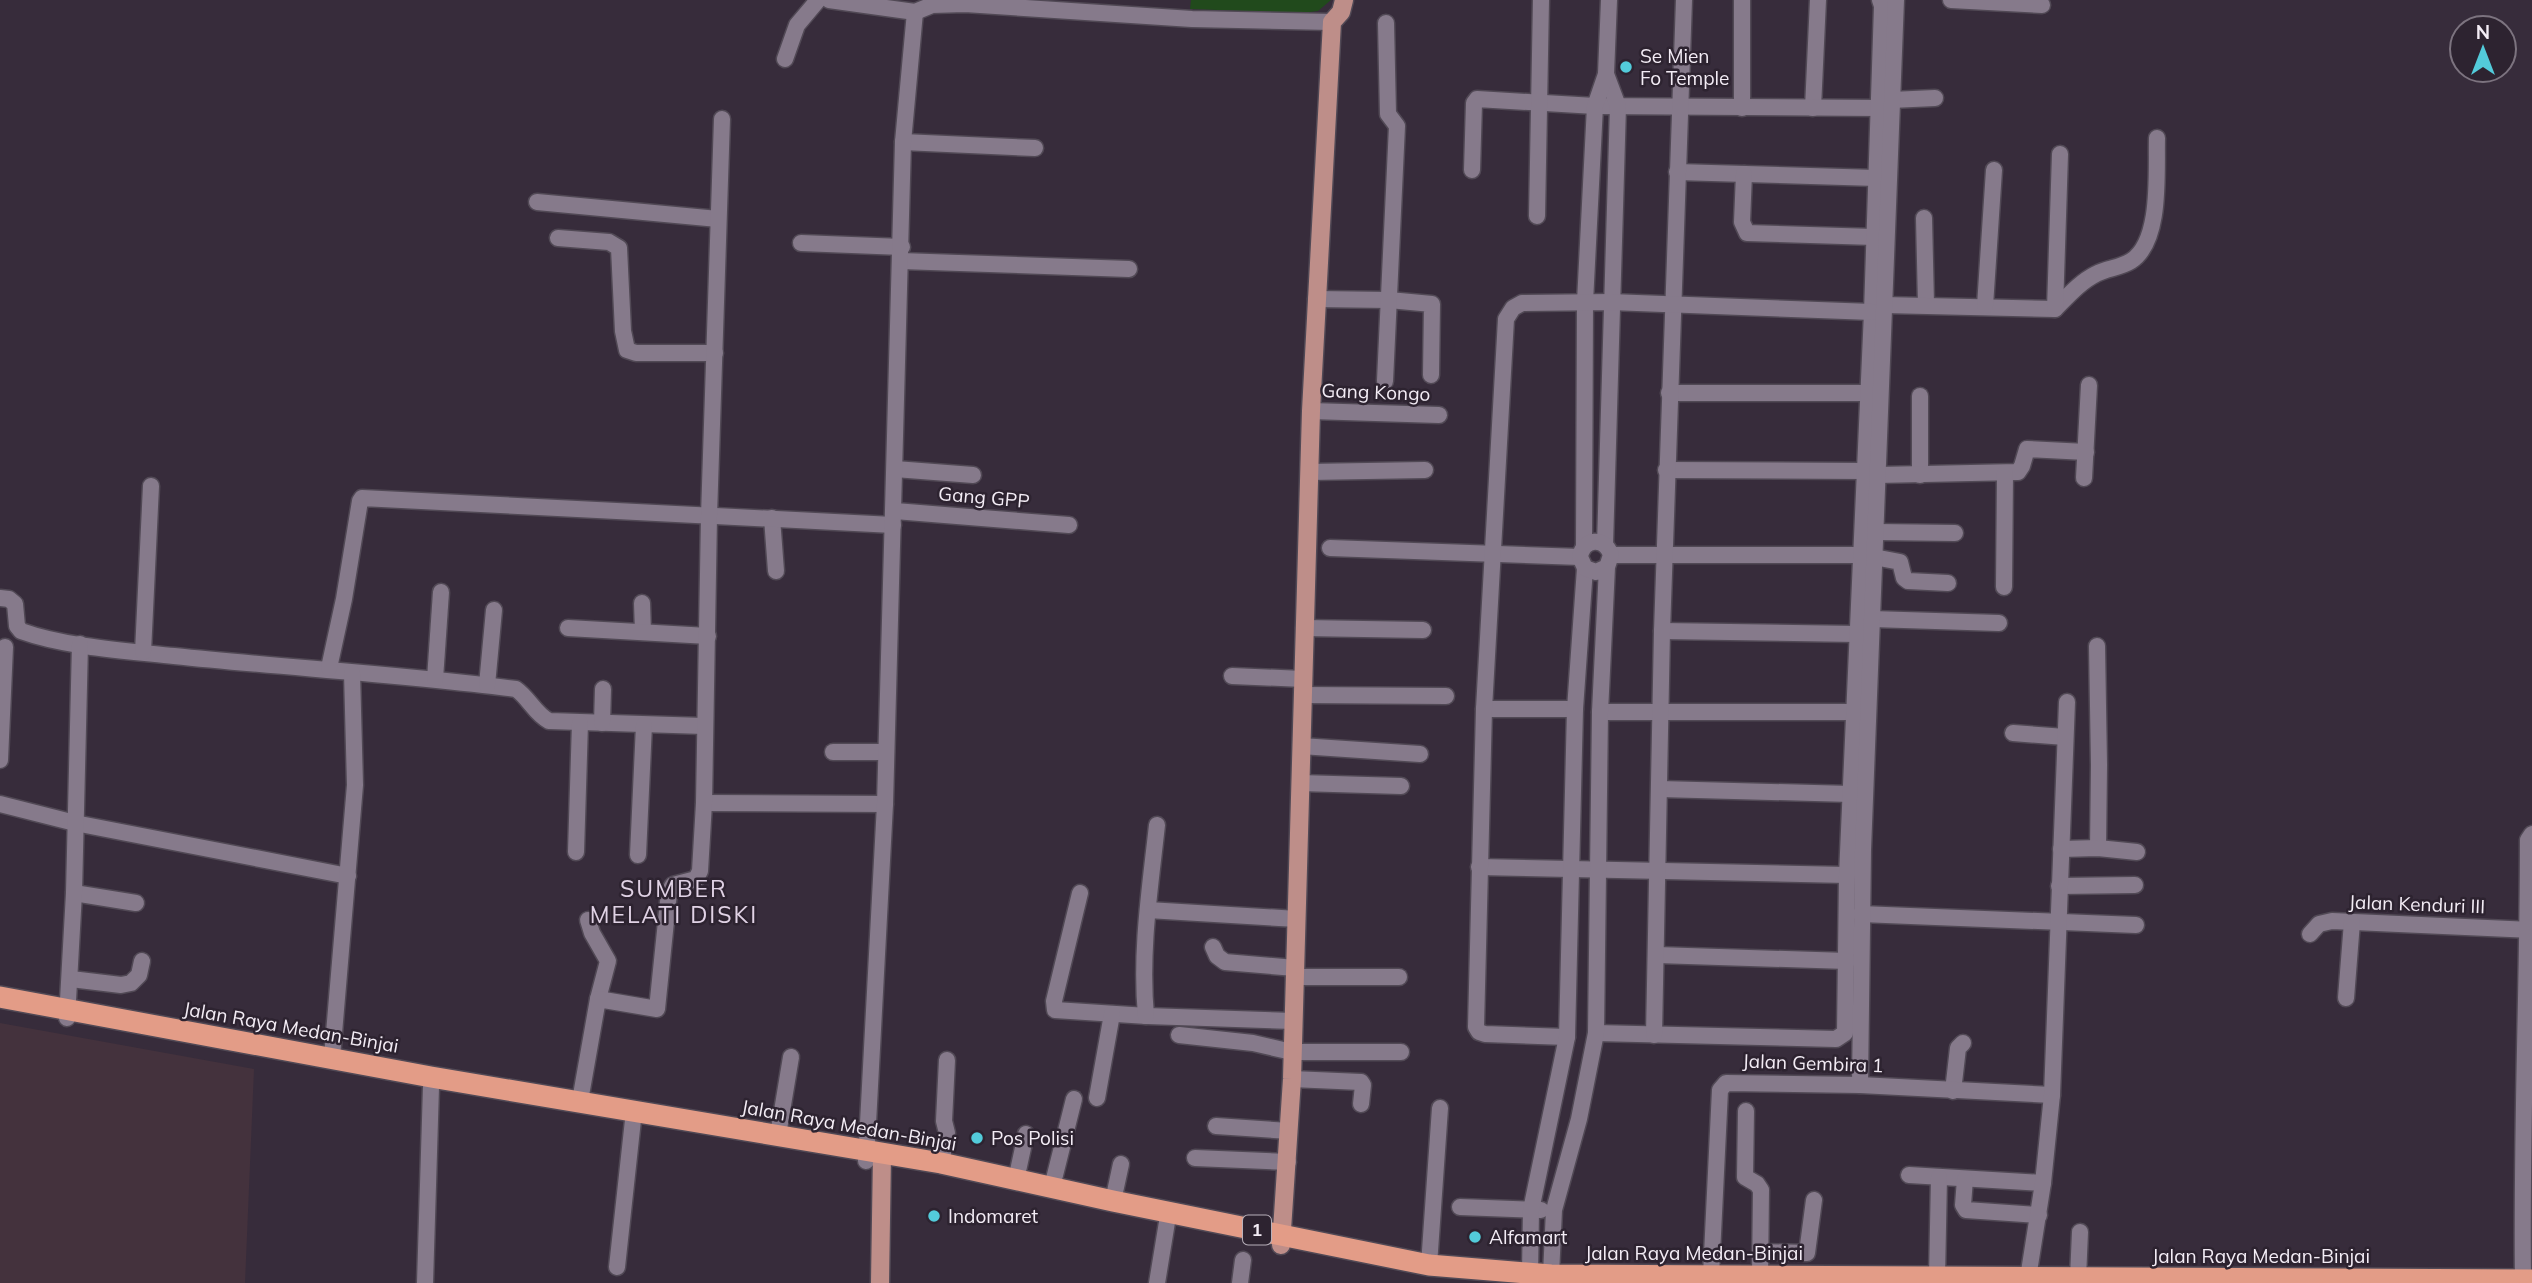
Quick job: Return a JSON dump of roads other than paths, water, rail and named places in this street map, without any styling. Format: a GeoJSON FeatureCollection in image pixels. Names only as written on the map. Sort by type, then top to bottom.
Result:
{"type":"FeatureCollection","features":[{"type":"Feature","properties":{"kind":"highway","name":"Jalan Raya Medan-Binjai"},"geometry":{"type":"LineString","coordinates":[[0,996],[68,1014],[431,1087],[875,1158],[941,1163],[1428,1275],[1527,1278],[1551,1275],[1711,1275],[2527,1280]]}},
{"type":"Feature","properties":{"kind":"highway","name":"Jalan Raya Medan-Binjai"},"geometry":{"type":"LineString","coordinates":[[0,1006],[68,1014],[332,1057],[431,1077],[778,1135],[959,1178],[1167,1222],[1527,1278]]}},
{"type":"Feature","properties":{"kind":"main road"},"geometry":{"type":"LineString","coordinates":[[1282,1240],[1292,1079],[1316,299],[1332,22],[1341,12],[1344,0]]}},
{"type":"Feature","properties":{"kind":"main road"},"geometry":{"type":"LineString","coordinates":[[875,1158],[880,1283]]}},
{"type":"Feature","properties":{"kind":"street"},"geometry":{"type":"LineString","coordinates":[[785,60],[797,25],[818,0]]}},
{"type":"Feature","properties":{"kind":"street"},"geometry":{"type":"LineString","coordinates":[[829,0],[915,12],[932,5],[965,2],[1192,19],[1332,22]]}},
{"type":"Feature","properties":{"kind":"street"},"geometry":{"type":"LineString","coordinates":[[1537,216],[1541,0]]}},
{"type":"Feature","properties":{"kind":"street"},"geometry":{"type":"LineString","coordinates":[[1527,1278],[1531,1210],[1567,1037],[1575,709],[1583,557],[1585,302],[1595,106],[1606,74],[1609,0]]}},
{"type":"Feature","properties":{"kind":"street"},"geometry":{"type":"LineString","coordinates":[[1654,1035],[1661,631],[1684,0]]}},
{"type":"Feature","properties":{"kind":"street"},"geometry":{"type":"LineString","coordinates":[[1742,0],[1742,108]]}},
{"type":"Feature","properties":{"kind":"street"},"geometry":{"type":"LineString","coordinates":[[1813,108],[1818,0]]}},
{"type":"Feature","properties":{"kind":"street"},"geometry":{"type":"LineString","coordinates":[[1596,1033],[1841,1038],[1846,1030],[1847,875],[1857,634],[1867,556],[1878,308],[1884,104],[1880,0]]}},
{"type":"Feature","properties":{"kind":"street"},"geometry":{"type":"LineString","coordinates":[[1860,1085],[1861,914],[1872,619],[1867,556],[1875,532],[1867,393],[1878,308],[1874,237],[1875,178],[1896,0]]}},
{"type":"Feature","properties":{"kind":"street"},"geometry":{"type":"LineString","coordinates":[[1953,0],[2042,5]]}},
{"type":"Feature","properties":{"kind":"street"},"geometry":{"type":"LineString","coordinates":[[875,1158],[873,1003],[885,804],[903,142],[915,12]]}},
{"type":"Feature","properties":{"kind":"street"},"geometry":{"type":"LineString","coordinates":[[1385,23],[1388,114],[1397,126],[1385,381]]}},
{"type":"Feature","properties":{"kind":"street"},"geometry":{"type":"LineString","coordinates":[[1551,1275],[1554,1210],[1579,1119],[1596,1033],[1600,712],[1608,556],[1611,302],[1618,106],[1606,74]]}},
{"type":"Feature","properties":{"kind":"street"},"geometry":{"type":"LineString","coordinates":[[1472,170],[1475,100],[1595,106],[1813,108],[1934,98]]}},
{"type":"Feature","properties":{"kind":"street"},"geometry":{"type":"LineString","coordinates":[[598,999],[657,1009],[668,896],[673,885],[696,878],[699,874],[704,803],[709,516],[722,119]]}},
{"type":"Feature","properties":{"kind":"street"},"geometry":{"type":"LineString","coordinates":[[1567,1037],[1485,1034],[1477,1029],[1479,867],[1491,555],[1506,319],[1513,308],[1522,303],[1611,302],[1878,308],[1926,304],[2055,309],[2083,282],[2101,271],[2130,262],[2143,248],[2153,224],[2157,138]]}},
{"type":"Feature","properties":{"kind":"street"},"geometry":{"type":"LineString","coordinates":[[903,142],[1035,148]]}},
{"type":"Feature","properties":{"kind":"street"},"geometry":{"type":"LineString","coordinates":[[2055,309],[2060,154]]}},
{"type":"Feature","properties":{"kind":"street"},"geometry":{"type":"LineString","coordinates":[[1985,306],[1994,170]]}},
{"type":"Feature","properties":{"kind":"street"},"geometry":{"type":"LineString","coordinates":[[1677,172],[1875,178]]}},
{"type":"Feature","properties":{"kind":"street"},"geometry":{"type":"LineString","coordinates":[[1744,174],[1742,222],[1747,233],[1874,237]]}},
{"type":"Feature","properties":{"kind":"street"},"geometry":{"type":"LineString","coordinates":[[537,202],[718,219]]}},
{"type":"Feature","properties":{"kind":"street"},"geometry":{"type":"LineString","coordinates":[[1924,218],[1926,304]]}},
{"type":"Feature","properties":{"kind":"street"},"geometry":{"type":"LineString","coordinates":[[558,238],[609,242],[619,248],[627,349],[636,353],[715,353]]}},
{"type":"Feature","properties":{"kind":"street"},"geometry":{"type":"LineString","coordinates":[[801,243],[901,254],[1129,269]]}},
{"type":"Feature","properties":{"kind":"street"},"geometry":{"type":"LineString","coordinates":[[1316,299],[1427,302],[1433,306],[1431,375]]}},
{"type":"Feature","properties":{"kind":"street"},"geometry":{"type":"LineString","coordinates":[[2084,478],[2089,385]]}},
{"type":"Feature","properties":{"kind":"street"},"geometry":{"type":"LineString","coordinates":[[1669,393],[1867,393]]}},
{"type":"Feature","properties":{"kind":"street"},"geometry":{"type":"LineString","coordinates":[[1920,396],[1920,475]]}},
{"type":"Feature","properties":{"kind":"street","name":"Gang Kongo"},"geometry":{"type":"LineString","coordinates":[[1311,411],[1439,415]]}},
{"type":"Feature","properties":{"kind":"street"},"geometry":{"type":"LineString","coordinates":[[1666,470],[1920,475],[2005,473],[2020,471],[2027,449],[2086,452]]}},
{"type":"Feature","properties":{"kind":"street"},"geometry":{"type":"LineString","coordinates":[[895,469],[973,475]]}},
{"type":"Feature","properties":{"kind":"street"},"geometry":{"type":"LineString","coordinates":[[1309,472],[1425,470]]}},
{"type":"Feature","properties":{"kind":"street"},"geometry":{"type":"LineString","coordinates":[[2004,587],[2005,473]]}},
{"type":"Feature","properties":{"kind":"street"},"geometry":{"type":"LineString","coordinates":[[142,652],[151,486]]}},
{"type":"Feature","properties":{"kind":"street","name":"Gang GPP"},"geometry":{"type":"LineString","coordinates":[[329,668],[362,498],[709,516],[894,518],[1069,524]]}},
{"type":"Feature","properties":{"kind":"street"},"geometry":{"type":"LineString","coordinates":[[772,518],[776,571]]}},
{"type":"Feature","properties":{"kind":"street"},"geometry":{"type":"LineString","coordinates":[[1875,532],[1955,533]]}},
{"type":"Feature","properties":{"kind":"street"},"geometry":{"type":"LineString","coordinates":[[1583,557],[1594,541],[1608,556],[1867,556],[1900,562],[1904,578],[1908,581],[1948,583]]}},
{"type":"Feature","properties":{"kind":"street"},"geometry":{"type":"LineString","coordinates":[[1330,548],[1583,557],[1596,572],[1608,556]]}},
{"type":"Feature","properties":{"kind":"street"},"geometry":{"type":"LineString","coordinates":[[435,679],[441,592]]}},
{"type":"Feature","properties":{"kind":"street"},"geometry":{"type":"LineString","coordinates":[[0,598],[9,599],[15,604],[17,626],[21,631],[80,644],[236,663],[329,668],[352,673],[487,685],[519,691],[545,719],[580,723],[705,726]]}},
{"type":"Feature","properties":{"kind":"street"},"geometry":{"type":"LineString","coordinates":[[642,603],[643,632]]}},
{"type":"Feature","properties":{"kind":"street"},"geometry":{"type":"LineString","coordinates":[[487,685],[494,610]]}},
{"type":"Feature","properties":{"kind":"street"},"geometry":{"type":"LineString","coordinates":[[1872,619],[1999,623]]}},
{"type":"Feature","properties":{"kind":"street"},"geometry":{"type":"LineString","coordinates":[[568,628],[708,636]]}},
{"type":"Feature","properties":{"kind":"street"},"geometry":{"type":"LineString","coordinates":[[1304,628],[1423,631]]}},
{"type":"Feature","properties":{"kind":"street"},"geometry":{"type":"LineString","coordinates":[[1661,631],[1857,634]]}},
{"type":"Feature","properties":{"kind":"street"},"geometry":{"type":"LineString","coordinates":[[68,1014],[80,644]]}},
{"type":"Feature","properties":{"kind":"street"},"geometry":{"type":"LineString","coordinates":[[2097,646],[2098,848]]}},
{"type":"Feature","properties":{"kind":"street"},"geometry":{"type":"LineString","coordinates":[[0,760],[5,647]]}},
{"type":"Feature","properties":{"kind":"street"},"geometry":{"type":"LineString","coordinates":[[332,1057],[355,785],[352,673]]}},
{"type":"Feature","properties":{"kind":"street"},"geometry":{"type":"LineString","coordinates":[[1232,676],[1303,687],[1446,696]]}},
{"type":"Feature","properties":{"kind":"street"},"geometry":{"type":"LineString","coordinates":[[603,689],[603,723]]}},
{"type":"Feature","properties":{"kind":"street"},"geometry":{"type":"LineString","coordinates":[[2028,1278],[2039,1214],[2052,1095],[2067,702]]}},
{"type":"Feature","properties":{"kind":"street"},"geometry":{"type":"LineString","coordinates":[[1484,709],[1575,709]]}},
{"type":"Feature","properties":{"kind":"street"},"geometry":{"type":"LineString","coordinates":[[1600,712],[1854,712]]}},
{"type":"Feature","properties":{"kind":"street"},"geometry":{"type":"LineString","coordinates":[[576,852],[580,723]]}},
{"type":"Feature","properties":{"kind":"street"},"geometry":{"type":"LineString","coordinates":[[638,855],[644,725]]}},
{"type":"Feature","properties":{"kind":"street"},"geometry":{"type":"LineString","coordinates":[[2013,733],[2065,737]]}},
{"type":"Feature","properties":{"kind":"street"},"geometry":{"type":"LineString","coordinates":[[1301,746],[1420,754]]}},
{"type":"Feature","properties":{"kind":"street"},"geometry":{"type":"LineString","coordinates":[[833,752],[886,752]]}},
{"type":"Feature","properties":{"kind":"street"},"geometry":{"type":"LineString","coordinates":[[1300,783],[1401,786]]}},
{"type":"Feature","properties":{"kind":"street"},"geometry":{"type":"LineString","coordinates":[[1660,789],[1851,794]]}},
{"type":"Feature","properties":{"kind":"street"},"geometry":{"type":"LineString","coordinates":[[704,803],[885,804]]}},
{"type":"Feature","properties":{"kind":"street"},"geometry":{"type":"LineString","coordinates":[[0,804],[75,823],[348,876]]}},
{"type":"Feature","properties":{"kind":"street"},"geometry":{"type":"LineString","coordinates":[[1146,1016],[1143,984],[1157,825]]}},
{"type":"Feature","properties":{"kind":"street"},"geometry":{"type":"LineString","coordinates":[[2527,1280],[2522,1163],[2528,1101],[2528,840],[2532,834]]}},
{"type":"Feature","properties":{"kind":"street"},"geometry":{"type":"LineString","coordinates":[[2061,849],[2098,848],[2137,852]]}},
{"type":"Feature","properties":{"kind":"street"},"geometry":{"type":"LineString","coordinates":[[1479,867],[1847,875]]}},
{"type":"Feature","properties":{"kind":"street"},"geometry":{"type":"LineString","coordinates":[[2059,887],[2135,885]]}},
{"type":"Feature","properties":{"kind":"street"},"geometry":{"type":"LineString","coordinates":[[74,893],[136,903]]}},
{"type":"Feature","properties":{"kind":"street"},"geometry":{"type":"LineString","coordinates":[[1080,893],[1054,1008],[1146,1016],[1293,1021]]}},
{"type":"Feature","properties":{"kind":"street"},"geometry":{"type":"LineString","coordinates":[[1148,910],[1297,919]]}},
{"type":"Feature","properties":{"kind":"street"},"geometry":{"type":"LineString","coordinates":[[1861,914],[2136,925]]}},
{"type":"Feature","properties":{"kind":"street"},"geometry":{"type":"LineString","coordinates":[[580,1101],[598,999],[608,961],[592,933],[588,920]]}},
{"type":"Feature","properties":{"kind":"street","name":"Jalan Kenduri III"},"geometry":{"type":"LineString","coordinates":[[2309,934],[2323,922],[2530,930]]}},
{"type":"Feature","properties":{"kind":"street"},"geometry":{"type":"LineString","coordinates":[[2346,998],[2352,922]]}},
{"type":"Feature","properties":{"kind":"street"},"geometry":{"type":"LineString","coordinates":[[1213,947],[1217,956],[1225,962],[1294,973],[1399,977]]}},
{"type":"Feature","properties":{"kind":"street"},"geometry":{"type":"LineString","coordinates":[[1657,955],[1847,961]]}},
{"type":"Feature","properties":{"kind":"street"},"geometry":{"type":"LineString","coordinates":[[71,979],[121,985],[131,983],[139,975],[142,961]]}},
{"type":"Feature","properties":{"kind":"street"},"geometry":{"type":"LineString","coordinates":[[1097,1098],[1112,1014]]}},
{"type":"Feature","properties":{"kind":"street"},"geometry":{"type":"LineString","coordinates":[[1179,1035],[1253,1043],[1292,1052],[1401,1052]]}},
{"type":"Feature","properties":{"kind":"street"},"geometry":{"type":"LineString","coordinates":[[1954,1091],[1958,1048],[1963,1043]]}},
{"type":"Feature","properties":{"kind":"street"},"geometry":{"type":"LineString","coordinates":[[778,1135],[792,1056]]}},
{"type":"Feature","properties":{"kind":"street"},"geometry":{"type":"LineString","coordinates":[[941,1163],[947,1133],[944,1122],[947,1060]]}},
{"type":"Feature","properties":{"kind":"street"},"geometry":{"type":"LineString","coordinates":[[1292,1079],[1361,1082],[1362,1104]]}},
{"type":"Feature","properties":{"kind":"street","name":"Jalan Gembira 1"},"geometry":{"type":"LineString","coordinates":[[1711,1275],[1721,1087],[1731,1082],[1860,1085],[2052,1095]]}},
{"type":"Feature","properties":{"kind":"street"},"geometry":{"type":"LineString","coordinates":[[425,1283],[431,1087]]}},
{"type":"Feature","properties":{"kind":"street"},"geometry":{"type":"LineString","coordinates":[[1052,1187],[1074,1099]]}},
{"type":"Feature","properties":{"kind":"street"},"geometry":{"type":"LineString","coordinates":[[1430,1265],[1440,1108]]}},
{"type":"Feature","properties":{"kind":"street"},"geometry":{"type":"LineString","coordinates":[[1746,1111],[1745,1177],[1757,1184],[1761,1190],[1760,1276]]}},
{"type":"Feature","properties":{"kind":"street"},"geometry":{"type":"LineString","coordinates":[[617,1267],[633,1120]]}},
{"type":"Feature","properties":{"kind":"street"},"geometry":{"type":"LineString","coordinates":[[1216,1126],[1289,1131]]}},
{"type":"Feature","properties":{"kind":"street"},"geometry":{"type":"LineString","coordinates":[[1016,1180],[1026,1134]]}},
{"type":"Feature","properties":{"kind":"street"},"geometry":{"type":"LineString","coordinates":[[1195,1158],[1288,1162]]}},
{"type":"Feature","properties":{"kind":"street"},"geometry":{"type":"LineString","coordinates":[[1113,1201],[1121,1164]]}},
{"type":"Feature","properties":{"kind":"street"},"geometry":{"type":"LineString","coordinates":[[1909,1175],[2043,1183]]}},
{"type":"Feature","properties":{"kind":"street"},"geometry":{"type":"LineString","coordinates":[[1937,1277],[1939,1177]]}},
{"type":"Feature","properties":{"kind":"street"},"geometry":{"type":"LineString","coordinates":[[1965,1179],[1963,1205],[1966,1210],[2039,1214]]}},
{"type":"Feature","properties":{"kind":"street"},"geometry":{"type":"LineString","coordinates":[[1761,1252],[1807,1253],[1814,1200]]}},
{"type":"Feature","properties":{"kind":"street"},"geometry":{"type":"LineString","coordinates":[[1461,1207],[1554,1210]]}},
{"type":"Feature","properties":{"kind":"street"},"geometry":{"type":"LineString","coordinates":[[1157,1283],[1167,1222]]}},
{"type":"Feature","properties":{"kind":"street"},"geometry":{"type":"LineString","coordinates":[[2078,1278],[2080,1232]]}},
{"type":"Feature","properties":{"kind":"street"},"geometry":{"type":"LineString","coordinates":[[1240,1283],[1243,1260]]}},
{"type":"Feature","properties":{"kind":"place","name":"Se Mien Fo Temple"},"geometry":{"type":"Point","coordinates":[1626,67]}},
{"type":"Feature","properties":{"kind":"place","name":"Pos Polisi"},"geometry":{"type":"Point","coordinates":[977,1138]}},
{"type":"Feature","properties":{"kind":"place","name":"Indomaret"},"geometry":{"type":"Point","coordinates":[934,1216]}},
{"type":"Feature","properties":{"kind":"place","name":"Alfamart"},"geometry":{"type":"Point","coordinates":[1475,1237]}},
{"type":"Feature","properties":{"kind":"district","name":"SUMBER MELATI DISKI"},"geometry":{"type":"Point","coordinates":[674,902]}}]}
